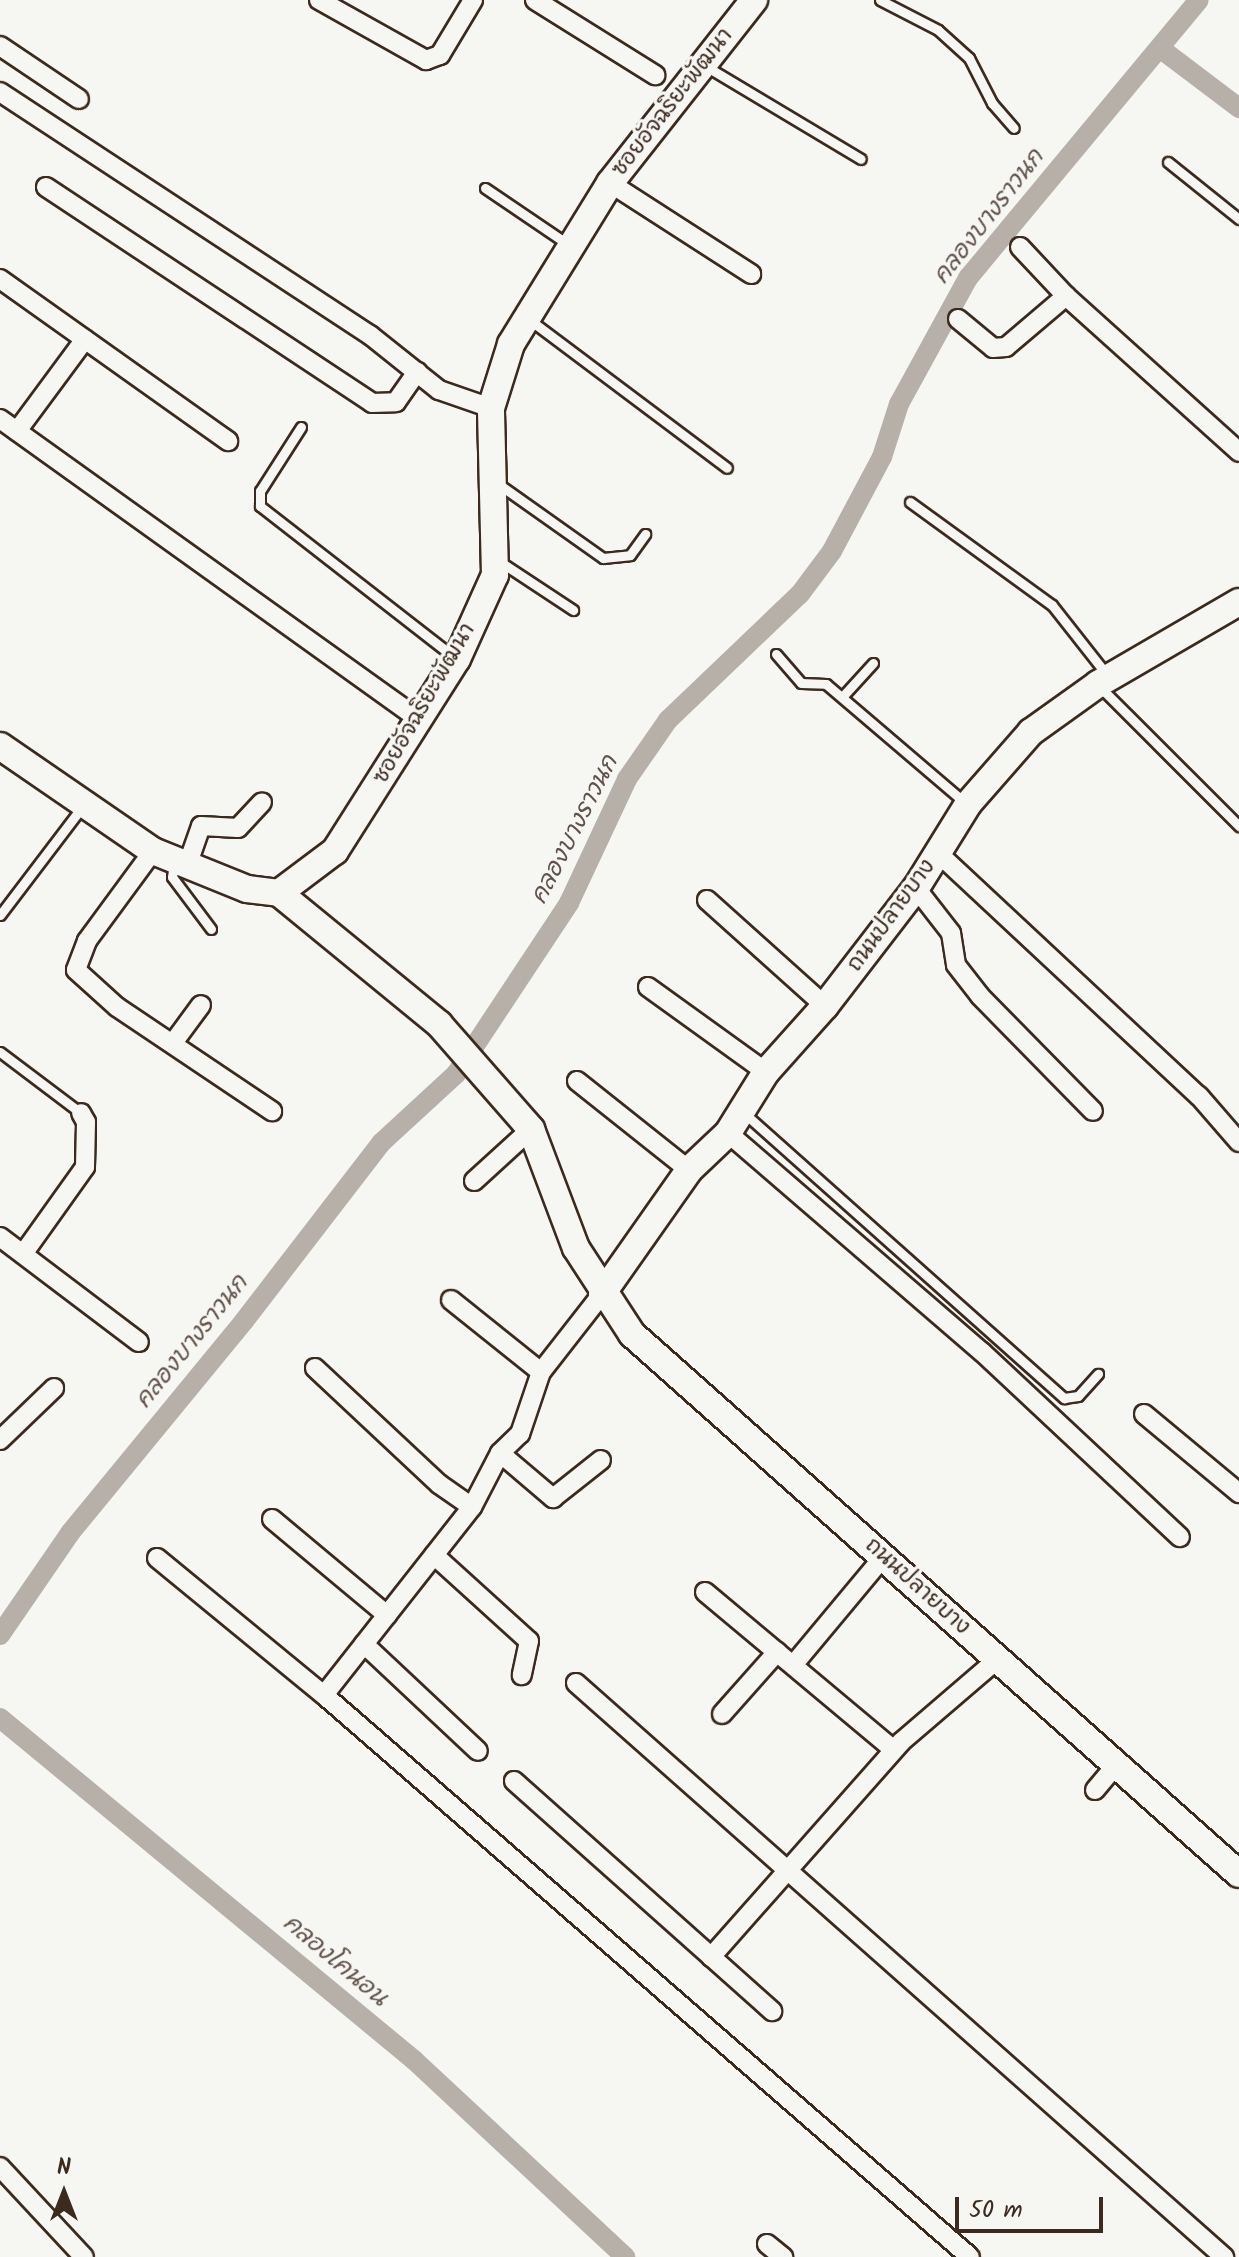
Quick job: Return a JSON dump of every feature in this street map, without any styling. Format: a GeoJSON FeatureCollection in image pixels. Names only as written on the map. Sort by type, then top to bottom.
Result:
{"type":"FeatureCollection","features":[{"type":"Feature","properties":{"kind":"street"},"geometry":{"type":"LineString","coordinates":[[319,0],[426,60],[440,55],[473,0]]}},
{"type":"Feature","properties":{"kind":"street"},"geometry":{"type":"LineString","coordinates":[[535,0],[655,75]]}},
{"type":"Feature","properties":{"kind":"street","name":"ซอยอัจฉริยะพัฒนา"},"geometry":{"type":"LineString","coordinates":[[279,893],[335,851],[457,659],[495,575],[491,408],[511,344],[610,183],[700,63],[754,0]]}},
{"type":"Feature","properties":{"kind":"street"},"geometry":{"type":"LineString","coordinates":[[0,46],[79,99]]}},
{"type":"Feature","properties":{"kind":"street"},"geometry":{"type":"LineString","coordinates":[[0,92],[370,335],[439,390],[491,408]]}},
{"type":"Feature","properties":{"kind":"street"},"geometry":{"type":"LineString","coordinates":[[610,183],[751,274]]}},
{"type":"Feature","properties":{"kind":"street"},"geometry":{"type":"LineString","coordinates":[[46,187],[372,403],[396,402],[417,372]]}},
{"type":"Feature","properties":{"kind":"street"},"geometry":{"type":"LineString","coordinates":[[1020,247],[1066,296],[1239,452]]}},
{"type":"Feature","properties":{"kind":"street"},"geometry":{"type":"LineString","coordinates":[[0,279],[228,441]]}},
{"type":"Feature","properties":{"kind":"street"},"geometry":{"type":"LineString","coordinates":[[958,319],[1000,349],[1066,296]]}},
{"type":"Feature","properties":{"kind":"street"},"geometry":{"type":"LineString","coordinates":[[17,431],[85,339]]}},
{"type":"Feature","properties":{"kind":"street"},"geometry":{"type":"LineString","coordinates":[[0,419],[420,720]]}},
{"type":"Feature","properties":{"kind":"street","name":"ถนนปลายบาง"},"geometry":{"type":"LineString","coordinates":[[602,1294],[689,1170],[736,1123],[766,1072],[825,1006],[916,888],[968,804],[1031,732],[1104,682],[1239,602]]}},
{"type":"Feature","properties":{"kind":"street"},"geometry":{"type":"LineString","coordinates":[[0,746],[82,807],[171,859],[247,889],[279,893]]}},
{"type":"Feature","properties":{"kind":"street"},"geometry":{"type":"LineString","coordinates":[[262,802],[238,828],[201,826],[87,941],[76,970],[117,1007],[272,1111]]}},
{"type":"Feature","properties":{"kind":"street"},"geometry":{"type":"LineString","coordinates":[[938,853],[1199,1096],[1239,1142]]}},
{"type":"Feature","properties":{"kind":"street"},"geometry":{"type":"LineString","coordinates":[[916,888],[951,933],[956,965],[980,996],[1093,1111]]}},
{"type":"Feature","properties":{"kind":"street","name":"ถนนปลายบาง"},"geometry":{"type":"LineString","coordinates":[[279,893],[439,1024],[478,1075],[531,1129],[576,1248],[602,1294],[632,1334],[1239,1874]]}},
{"type":"Feature","properties":{"kind":"street"},"geometry":{"type":"LineString","coordinates":[[707,900],[825,1006]]}},
{"type":"Feature","properties":{"kind":"street"},"geometry":{"type":"LineString","coordinates":[[648,987],[766,1072]]}},
{"type":"Feature","properties":{"kind":"street"},"geometry":{"type":"LineString","coordinates":[[173,1043],[201,1005]]}},
{"type":"Feature","properties":{"kind":"street"},"geometry":{"type":"LineString","coordinates":[[577,1081],[689,1170]]}},
{"type":"Feature","properties":{"kind":"street"},"geometry":{"type":"LineString","coordinates":[[23,1254],[85,1167],[81,1113]]}},
{"type":"Feature","properties":{"kind":"street"},"geometry":{"type":"LineString","coordinates":[[736,1123],[1180,1537]]}},
{"type":"Feature","properties":{"kind":"street"},"geometry":{"type":"LineString","coordinates":[[474,1181],[531,1129]]}},
{"type":"Feature","properties":{"kind":"street"},"geometry":{"type":"LineString","coordinates":[[0,1237],[139,1342]]}},
{"type":"Feature","properties":{"kind":"street"},"geometry":{"type":"LineString","coordinates":[[324,1695],[472,1507],[500,1453],[520,1434],[541,1372],[602,1294]]}},
{"type":"Feature","properties":{"kind":"street"},"geometry":{"type":"LineString","coordinates":[[451,1300],[541,1372]]}},
{"type":"Feature","properties":{"kind":"street"},"geometry":{"type":"LineString","coordinates":[[315,1368],[439,1484],[472,1507]]}},
{"type":"Feature","properties":{"kind":"street"},"geometry":{"type":"LineString","coordinates":[[0,1440],[54,1388]]}},
{"type":"Feature","properties":{"kind":"street"},"geometry":{"type":"LineString","coordinates":[[1144,1414],[1239,1493]]}},
{"type":"Feature","properties":{"kind":"street"},"geometry":{"type":"LineString","coordinates":[[500,1453],[553,1498],[601,1460]]}},
{"type":"Feature","properties":{"kind":"street"},"geometry":{"type":"LineString","coordinates":[[272,1519],[387,1615]]}},
{"type":"Feature","properties":{"kind":"street"},"geometry":{"type":"LineString","coordinates":[[434,1555],[529,1641],[522,1675]]}},
{"type":"Feature","properties":{"kind":"street"},"geometry":{"type":"LineString","coordinates":[[794,1664],[883,1557]]}},
{"type":"Feature","properties":{"kind":"street"},"geometry":{"type":"LineString","coordinates":[[157,1558],[324,1695],[970,2257]]}},
{"type":"Feature","properties":{"kind":"street"},"geometry":{"type":"LineString","coordinates":[[705,1592],[894,1750]]}},
{"type":"Feature","properties":{"kind":"street"},"geometry":{"type":"LineString","coordinates":[[364,1644],[478,1751]]}},
{"type":"Feature","properties":{"kind":"street"},"geometry":{"type":"LineString","coordinates":[[722,1714],[777,1652]]}},
{"type":"Feature","properties":{"kind":"street"},"geometry":{"type":"LineString","coordinates":[[711,1957],[894,1750],[998,1659]]}},
{"type":"Feature","properties":{"kind":"street"},"geometry":{"type":"LineString","coordinates":[[576,1683],[790,1869],[1224,2257]]}},
{"type":"Feature","properties":{"kind":"street"},"geometry":{"type":"LineString","coordinates":[[1095,1790],[1116,1765]]}},
{"type":"Feature","properties":{"kind":"street"},"geometry":{"type":"LineString","coordinates":[[514,1781],[772,2011]]}},
{"type":"Feature","properties":{"kind":"street"},"geometry":{"type":"LineString","coordinates":[[0,2167],[84,2257]]}},
{"type":"Feature","properties":{"kind":"street"},"geometry":{"type":"LineString","coordinates":[[767,2244],[783,2257]]}},
{"type":"Feature","properties":{"kind":"lane"},"geometry":{"type":"LineString","coordinates":[[880,0],[938,30],[969,58],[992,103],[1014,128]]}},
{"type":"Feature","properties":{"kind":"lane"},"geometry":{"type":"LineString","coordinates":[[700,63],[861,159]]}},
{"type":"Feature","properties":{"kind":"lane"},"geometry":{"type":"LineString","coordinates":[[1168,162],[1239,219]]}},
{"type":"Feature","properties":{"kind":"lane"},"geometry":{"type":"LineString","coordinates":[[485,188],[572,247]]}},
{"type":"Feature","properties":{"kind":"lane"},"geometry":{"type":"LineString","coordinates":[[528,318],[727,468]]}},
{"type":"Feature","properties":{"kind":"lane"},"geometry":{"type":"LineString","coordinates":[[301,427],[260,491],[260,506],[457,659]]}},
{"type":"Feature","properties":{"kind":"lane"},"geometry":{"type":"LineString","coordinates":[[495,481],[603,558],[630,555],[645,534]]}},
{"type":"Feature","properties":{"kind":"lane"},"geometry":{"type":"LineString","coordinates":[[910,502],[1052,605],[1104,682],[1239,826]]}},
{"type":"Feature","properties":{"kind":"lane"},"geometry":{"type":"LineString","coordinates":[[496,559],[573,610]]}},
{"type":"Feature","properties":{"kind":"lane"},"geometry":{"type":"LineString","coordinates":[[776,654],[801,683],[826,684],[968,804]]}},
{"type":"Feature","properties":{"kind":"lane"},"geometry":{"type":"LineString","coordinates":[[842,697],[873,663]]}},
{"type":"Feature","properties":{"kind":"lane"},"geometry":{"type":"LineString","coordinates":[[0,915],[82,807]]}},
{"type":"Feature","properties":{"kind":"lane"},"geometry":{"type":"LineString","coordinates":[[171,859],[172,877],[211,929]]}},
{"type":"Feature","properties":{"kind":"lane"},"geometry":{"type":"LineString","coordinates":[[0,1052],[81,1113]]}},
{"type":"Feature","properties":{"kind":"lane"},"geometry":{"type":"LineString","coordinates":[[736,1123],[1064,1398],[1078,1396],[1098,1374]]}},
{"type":"Feature","properties":{"kind":"waterway","name":"คลองบางราวนก"},"geometry":{"type":"LineString","coordinates":[[0,1635],[70,1533],[244,1321],[381,1143],[456,1074],[569,903],[627,779],[668,720],[800,594],[832,551],[882,457],[899,404],[968,278],[1199,0]]}},
{"type":"Feature","properties":{"kind":"waterway"},"geometry":{"type":"LineString","coordinates":[[1161,49],[1239,108]]}},
{"type":"Feature","properties":{"kind":"waterway","name":"คลองโคนอน"},"geometry":{"type":"LineString","coordinates":[[0,1718],[414,2060],[625,2257]]}}]}
